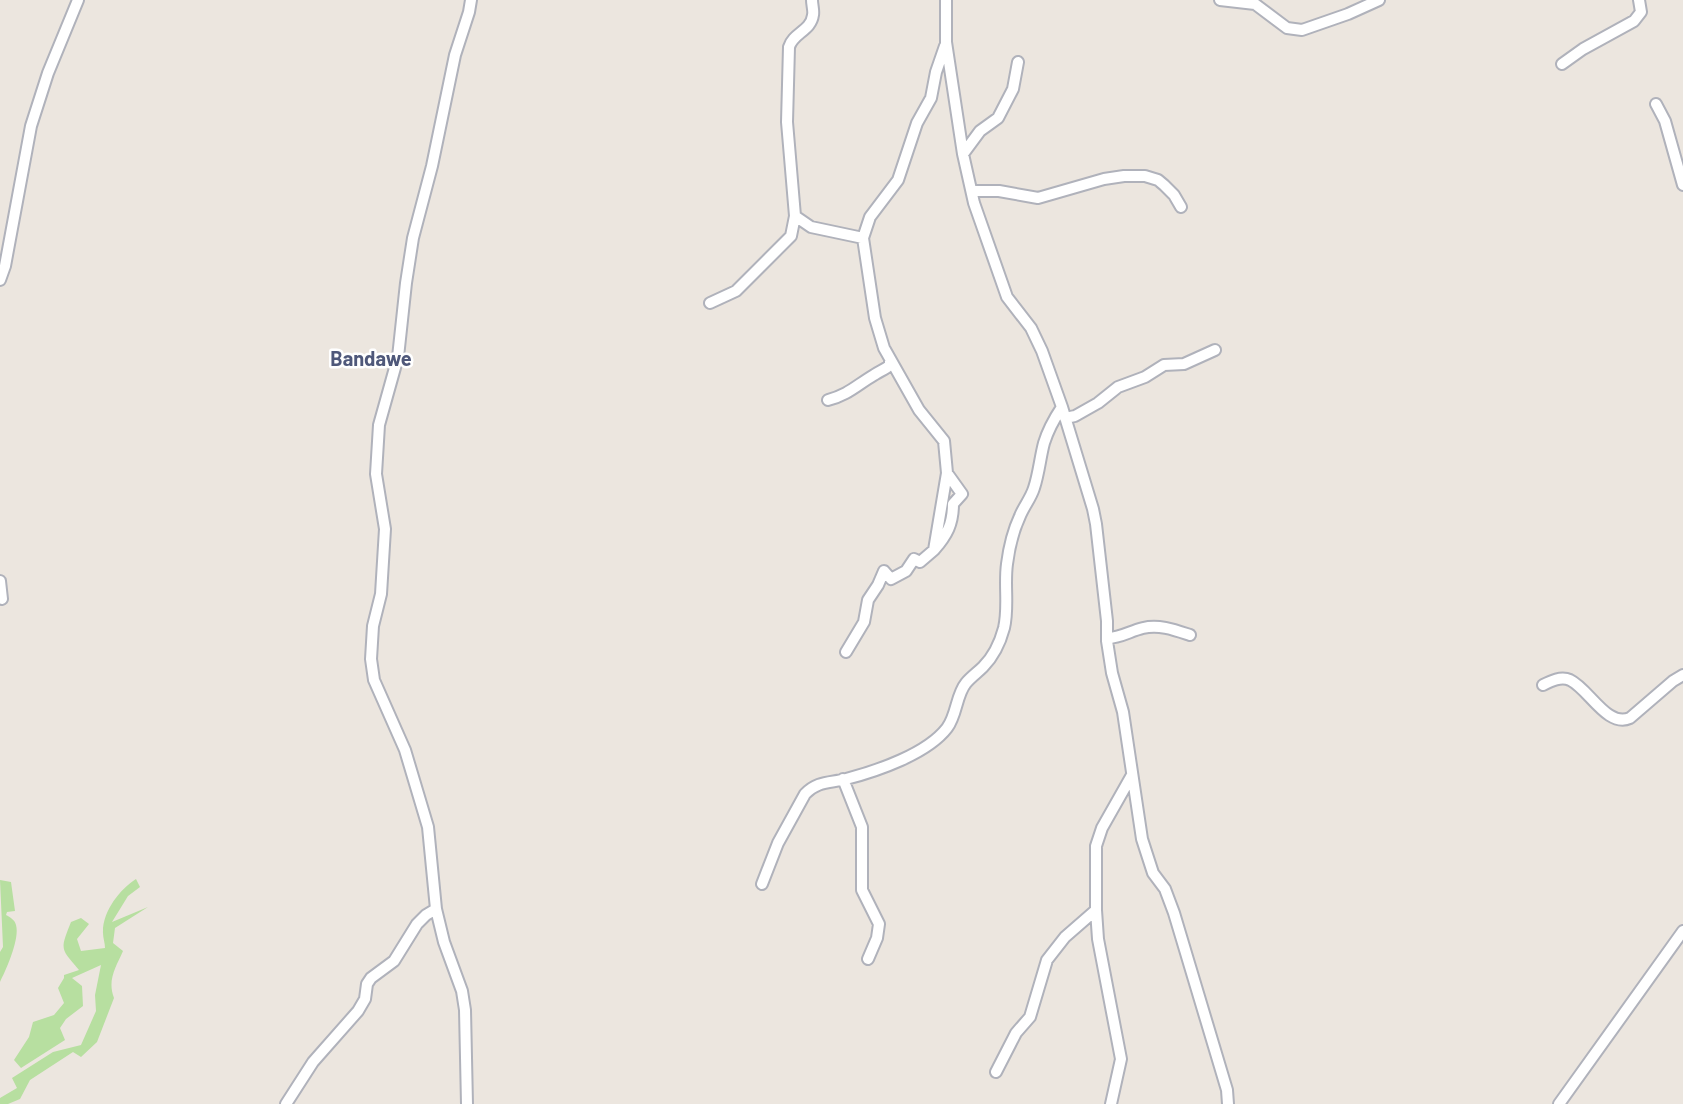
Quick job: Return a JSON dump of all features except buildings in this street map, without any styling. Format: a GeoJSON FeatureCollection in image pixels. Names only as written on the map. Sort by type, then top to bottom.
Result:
{"type":"FeatureCollection","features":[{"type":"Feature","properties":{"kind":"street"},"geometry":{"type":"LineString","coordinates":[[0,280],[5,266],[32,126],[48,73],[78,0]]}},
{"type":"Feature","properties":{"kind":"street"},"geometry":{"type":"LineString","coordinates":[[467,1104],[465,1010],[462,991],[444,942],[436,909],[428,827],[405,750],[374,680],[371,659],[373,626],[381,594],[385,529],[376,474],[376,444],[398,357],[413,238],[432,166],[455,55],[471,0]]}},
{"type":"Feature","properties":{"kind":"street"},"geometry":{"type":"LineString","coordinates":[[710,303],[736,291],[791,236],[795,216],[787,122],[789,47],[793,37],[806,29],[813,17],[812,0]]}},
{"type":"Feature","properties":{"kind":"street"},"geometry":{"type":"LineString","coordinates":[[946,0],[946,42],[963,154],[972,191],[1000,281],[1007,297],[1031,328],[1042,351],[1062,407],[1096,524],[1112,673],[1123,712],[1142,839],[1153,873],[1165,889],[1174,913],[1227,1090],[1228,1104]]}},
{"type":"Feature","properties":{"kind":"street"},"geometry":{"type":"LineString","coordinates":[[1220,0],[1255,4],[1287,28],[1302,30],[1379,0]]}},
{"type":"Feature","properties":{"kind":"street"},"geometry":{"type":"LineString","coordinates":[[1562,64],[1583,49],[1634,21],[1641,12],[1640,0]]}},
{"type":"Feature","properties":{"kind":"street"},"geometry":{"type":"LineString","coordinates":[[933,550],[947,473],[944,441],[919,410],[890,361],[875,318],[863,238],[870,218],[898,180],[917,123],[932,94],[936,72],[946,42]]}},
{"type":"Feature","properties":{"kind":"street"},"geometry":{"type":"LineString","coordinates":[[963,154],[981,131],[998,118],[1013,89],[1018,62]]}},
{"type":"Feature","properties":{"kind":"street"},"geometry":{"type":"LineString","coordinates":[[1656,104],[1665,121],[1683,185]]}},
{"type":"Feature","properties":{"kind":"street"},"geometry":{"type":"LineString","coordinates":[[972,191],[999,191],[1038,198],[1104,179],[1145,176],[1158,180],[1164,185],[1181,207]]}},
{"type":"Feature","properties":{"kind":"street"},"geometry":{"type":"LineString","coordinates":[[795,216],[811,227],[863,238]]}},
{"type":"Feature","properties":{"kind":"street"},"geometry":{"type":"LineString","coordinates":[[1065,418],[1075,416],[1098,403],[1118,387],[1145,377],[1164,365],[1184,364],[1215,350]]}},
{"type":"Feature","properties":{"kind":"street"},"geometry":{"type":"LineString","coordinates":[[828,400],[861,386],[870,377],[888,368],[890,361]]}},
{"type":"Feature","properties":{"kind":"street"},"geometry":{"type":"LineString","coordinates":[[762,884],[778,843],[805,794],[816,785],[843,780],[895,762],[918,751],[936,738],[951,721],[966,683],[997,650],[1006,616],[1006,566],[1013,534],[1020,514],[1034,489],[1051,423],[1062,407]]}},
{"type":"Feature","properties":{"kind":"street"},"geometry":{"type":"LineString","coordinates":[[846,652],[864,622],[868,600],[884,571],[891,579],[906,571],[914,559],[920,562],[946,536],[953,515],[953,504],[961,498],[962,494],[947,473]]}},
{"type":"Feature","properties":{"kind":"street"},"geometry":{"type":"LineString","coordinates":[[0,581],[2,598]]}},
{"type":"Feature","properties":{"kind":"street"},"geometry":{"type":"LineString","coordinates":[[1107,638],[1119,638],[1144,628],[1171,628],[1190,635]]}},
{"type":"Feature","properties":{"kind":"street"},"geometry":{"type":"LineString","coordinates":[[1543,685],[1560,679],[1569,679],[1605,711],[1623,721],[1630,718],[1683,675]]}},
{"type":"Feature","properties":{"kind":"street"},"geometry":{"type":"LineString","coordinates":[[1111,1104],[1121,1059],[1098,939],[1096,846],[1097,838],[1132,775]]}},
{"type":"Feature","properties":{"kind":"street"},"geometry":{"type":"LineString","coordinates":[[843,780],[860,818],[863,833],[862,890],[879,924],[877,938],[868,959]]}},
{"type":"Feature","properties":{"kind":"street"},"geometry":{"type":"LineString","coordinates":[[286,1104],[313,1062],[358,1011],[365,999],[367,984],[371,978],[394,961],[417,924],[436,909]]}},
{"type":"Feature","properties":{"kind":"street"},"geometry":{"type":"LineString","coordinates":[[996,1072],[1016,1033],[1030,1017],[1047,960],[1065,937],[1096,910]]}},
{"type":"Feature","properties":{"kind":"street"},"geometry":{"type":"LineString","coordinates":[[1559,1104],[1683,931]]}},
{"type":"Feature","properties":{"kind":"green space"},"geometry":{"type":"Polygon","coordinates":[[[136,879],[140,887],[128,896],[112,922],[148,907],[115,928],[113,943],[123,951],[112,979],[114,998],[97,1042],[81,1057],[73,1052],[30,1080],[20,1099],[8,1104],[0,1104],[0,1098],[17,1088],[12,1078],[53,1052],[81,1045],[96,1011],[95,995],[101,965],[72,978],[82,986],[83,1006],[66,1019],[60,1028],[65,1040],[21,1068],[14,1060],[29,1037],[33,1022],[54,1015],[64,1003],[58,988],[64,975],[79,970],[65,953],[64,948],[71,922],[81,918],[89,924],[77,939],[81,951],[105,948],[103,925],[105,917],[118,895],[136,879]]]}},
{"type":"Feature","properties":{"kind":"green space"},"geometry":{"type":"Polygon","coordinates":[[[0,880],[11,882],[15,911],[7,912],[6,915],[15,922],[17,931],[12,954],[0,982],[0,952],[3,947],[0,880]]]}},
{"type":"Feature","properties":{"kind":"district","name":"Bandawe"},"geometry":{"type":"Point","coordinates":[371,358]}}]}
